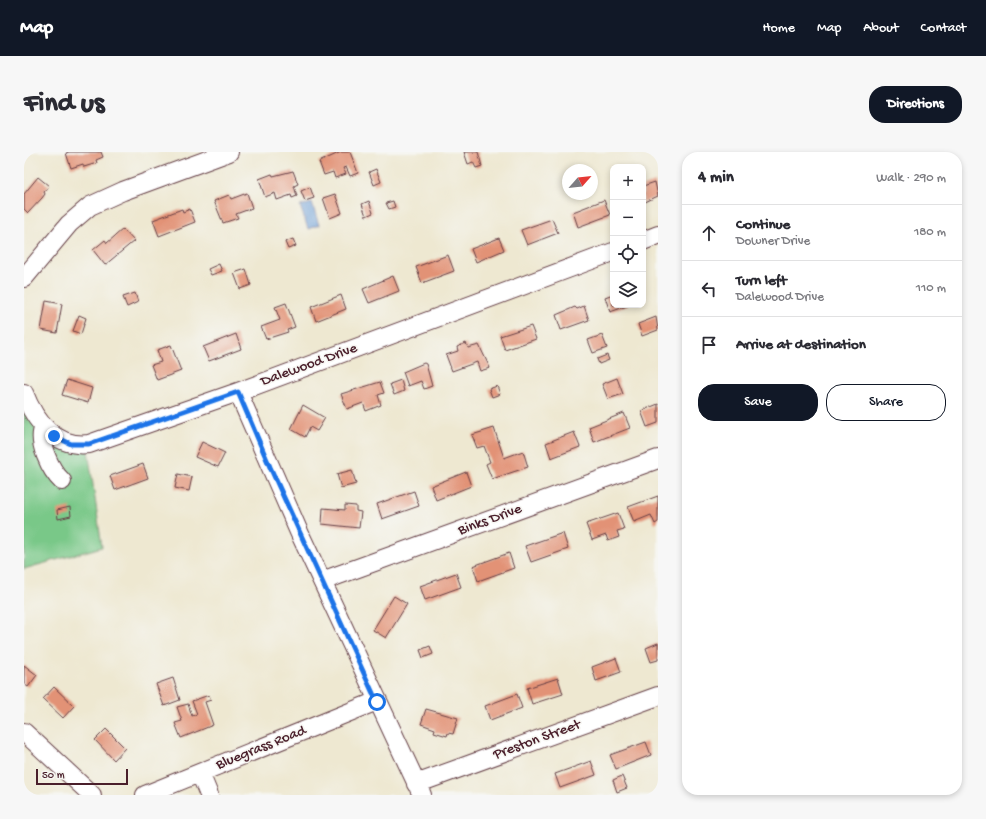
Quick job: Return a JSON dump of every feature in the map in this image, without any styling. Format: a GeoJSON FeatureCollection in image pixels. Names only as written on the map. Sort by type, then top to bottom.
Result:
{"type":"FeatureCollection","features":[{"type":"Feature","properties":{"kind":"street"},"geometry":{"type":"LineString","coordinates":[[24,278],[64,229],[90,206],[123,190],[229,152]]}},
{"type":"Feature","properties":{"kind":"street"},"geometry":{"type":"LineString","coordinates":[[646,240],[658,235]]}},
{"type":"Feature","properties":{"kind":"street","name":"Dalewood Drive"},"geometry":{"type":"LineString","coordinates":[[24,394],[32,411],[44,427],[62,441],[79,445],[89,444],[238,392],[610,253]]}},
{"type":"Feature","properties":{"kind":"street"},"geometry":{"type":"LineString","coordinates":[[238,392],[270,467],[377,702],[419,789]]}},
{"type":"Feature","properties":{"kind":"street"},"geometry":{"type":"LineString","coordinates":[[44,427],[41,432],[41,438],[50,467],[62,481]]}},
{"type":"Feature","properties":{"kind":"street","name":"Binks Drive"},"geometry":{"type":"LineString","coordinates":[[322,581],[658,459]]}},
{"type":"Feature","properties":{"kind":"street","name":"Preston Street"},"geometry":{"type":"LineString","coordinates":[[419,789],[658,696]]}},
{"type":"Feature","properties":{"kind":"street","name":"Bluegrass Road"},"geometry":{"type":"LineString","coordinates":[[145,795],[377,702]]}},
{"type":"Feature","properties":{"kind":"street"},"geometry":{"type":"LineString","coordinates":[[24,732],[92,795]]}},
{"type":"Feature","properties":{"kind":"street"},"geometry":{"type":"LineString","coordinates":[[200,773],[209,795]]}},
{"type":"Feature","properties":{"kind":"green space"},"geometry":{"type":"Polygon","coordinates":[[[24,405],[88,450],[102,547],[24,569],[24,405]]]}},
{"type":"Feature","properties":{"kind":"water"},"geometry":{"type":"Polygon","coordinates":[[[312,203],[319,225],[308,229],[300,206],[312,203]]]}},
{"type":"Feature","properties":{"kind":"building"},"geometry":{"type":"Polygon","coordinates":[[[101,152],[103,157],[96,160],[97,163],[84,167],[83,164],[71,168],[66,153],[101,152]]]}},
{"type":"Feature","properties":{"kind":"building"},"geometry":{"type":"Polygon","coordinates":[[[341,152],[350,152],[358,173],[350,176],[346,167],[343,168],[346,174],[335,178],[333,172],[324,175],[319,162],[341,152]]]}},
{"type":"Feature","properties":{"kind":"building"},"geometry":{"type":"Polygon","coordinates":[[[464,152],[478,152],[482,166],[476,168],[473,162],[468,164],[464,152]]]}},
{"type":"Feature","properties":{"kind":"building"},"geometry":{"type":"Polygon","coordinates":[[[376,169],[381,182],[374,185],[369,172],[376,169]]]}},
{"type":"Feature","properties":{"kind":"building"},"geometry":{"type":"Polygon","coordinates":[[[293,171],[298,184],[294,186],[297,196],[292,198],[291,195],[277,200],[275,193],[265,197],[259,179],[272,174],[273,176],[293,171]]]}},
{"type":"Feature","properties":{"kind":"building"},"geometry":{"type":"Polygon","coordinates":[[[38,177],[49,186],[44,192],[45,194],[42,198],[28,213],[24,209],[24,194],[38,177]]]}},
{"type":"Feature","properties":{"kind":"building"},"geometry":{"type":"Polygon","coordinates":[[[655,182],[658,196],[646,202],[646,200],[646,185],[655,182]]]}},
{"type":"Feature","properties":{"kind":"building"},"geometry":{"type":"Polygon","coordinates":[[[310,187],[314,198],[305,201],[301,191],[310,187]]]}},
{"type":"Feature","properties":{"kind":"building"},"geometry":{"type":"Polygon","coordinates":[[[247,193],[252,208],[236,214],[238,218],[223,223],[214,201],[229,195],[231,199],[247,193]]]}},
{"type":"Feature","properties":{"kind":"building"},"geometry":{"type":"Polygon","coordinates":[[[335,194],[342,213],[330,218],[323,198],[335,194]]]}},
{"type":"Feature","properties":{"kind":"building"},"geometry":{"type":"Polygon","coordinates":[[[604,200],[610,215],[578,227],[573,212],[604,200]]]}},
{"type":"Feature","properties":{"kind":"building"},"geometry":{"type":"Polygon","coordinates":[[[369,201],[373,213],[366,216],[362,204],[369,201]]]}},
{"type":"Feature","properties":{"kind":"building"},"geometry":{"type":"Polygon","coordinates":[[[393,201],[395,207],[389,209],[386,203],[393,201]]]}},
{"type":"Feature","properties":{"kind":"building"},"geometry":{"type":"Polygon","coordinates":[[[182,209],[183,212],[190,209],[195,222],[159,236],[153,220],[182,209]]]}},
{"type":"Feature","properties":{"kind":"building"},"geometry":{"type":"Polygon","coordinates":[[[552,219],[558,233],[527,245],[521,230],[552,219]]]}},
{"type":"Feature","properties":{"kind":"building"},"geometry":{"type":"Polygon","coordinates":[[[123,229],[134,241],[105,265],[93,250],[105,240],[107,243],[123,229]]]}},
{"type":"Feature","properties":{"kind":"building"},"geometry":{"type":"Polygon","coordinates":[[[499,238],[504,250],[476,262],[471,249],[499,238]]]}},
{"type":"Feature","properties":{"kind":"building"},"geometry":{"type":"Polygon","coordinates":[[[293,239],[296,246],[288,249],[285,242],[293,239]]]}},
{"type":"Feature","properties":{"kind":"building"},"geometry":{"type":"Polygon","coordinates":[[[448,255],[454,271],[422,283],[416,267],[448,255]]]}},
{"type":"Feature","properties":{"kind":"building"},"geometry":{"type":"Polygon","coordinates":[[[219,264],[222,271],[211,275],[208,269],[219,264]]]}},
{"type":"Feature","properties":{"kind":"building"},"geometry":{"type":"Polygon","coordinates":[[[246,269],[251,285],[240,289],[234,273],[246,269]]]}},
{"type":"Feature","properties":{"kind":"building"},"geometry":{"type":"Polygon","coordinates":[[[393,276],[399,291],[369,303],[363,289],[393,276]]]}},
{"type":"Feature","properties":{"kind":"building"},"geometry":{"type":"Polygon","coordinates":[[[135,293],[138,302],[127,307],[123,297],[135,293]]]}},
{"type":"Feature","properties":{"kind":"building"},"geometry":{"type":"Polygon","coordinates":[[[341,295],[346,309],[316,321],[311,307],[341,295]]]}},
{"type":"Feature","properties":{"kind":"building"},"geometry":{"type":"Polygon","coordinates":[[[610,295],[610,308],[621,308],[610,312],[605,297],[610,295]]]}},
{"type":"Feature","properties":{"kind":"building"},"geometry":{"type":"Polygon","coordinates":[[[46,301],[62,304],[57,333],[41,330],[46,301]]]}},
{"type":"Feature","properties":{"kind":"building"},"geometry":{"type":"Polygon","coordinates":[[[286,303],[295,327],[287,330],[288,332],[266,339],[261,327],[280,320],[275,307],[286,303]]]}},
{"type":"Feature","properties":{"kind":"building"},"geometry":{"type":"Polygon","coordinates":[[[584,306],[589,320],[561,330],[556,315],[575,307],[577,309],[584,306]]]}},
{"type":"Feature","properties":{"kind":"building"},"geometry":{"type":"Polygon","coordinates":[[[79,315],[86,318],[81,334],[73,331],[79,315]]]}},
{"type":"Feature","properties":{"kind":"building"},"geometry":{"type":"Polygon","coordinates":[[[656,317],[658,330],[642,336],[638,324],[656,317]]]}},
{"type":"Feature","properties":{"kind":"building"},"geometry":{"type":"Polygon","coordinates":[[[531,326],[536,339],[505,350],[500,336],[531,326]]]}},
{"type":"Feature","properties":{"kind":"building"},"geometry":{"type":"Polygon","coordinates":[[[236,334],[241,349],[209,361],[203,347],[236,334]]]}},
{"type":"Feature","properties":{"kind":"building"},"geometry":{"type":"Polygon","coordinates":[[[602,335],[607,348],[593,353],[588,340],[602,335]]]}},
{"type":"Feature","properties":{"kind":"building"},"geometry":{"type":"Polygon","coordinates":[[[466,343],[468,348],[479,345],[490,368],[480,371],[477,362],[452,371],[446,355],[458,351],[457,347],[466,343]]]}},
{"type":"Feature","properties":{"kind":"building"},"geometry":{"type":"Polygon","coordinates":[[[171,345],[181,371],[157,380],[151,365],[161,362],[157,350],[171,345]]]}},
{"type":"Feature","properties":{"kind":"building"},"geometry":{"type":"Polygon","coordinates":[[[607,355],[609,360],[599,364],[597,359],[607,355]]]}},
{"type":"Feature","properties":{"kind":"building"},"geometry":{"type":"Polygon","coordinates":[[[424,363],[426,364],[432,386],[424,389],[421,381],[408,386],[403,372],[424,363]]]}},
{"type":"Feature","properties":{"kind":"building"},"geometry":{"type":"Polygon","coordinates":[[[617,378],[623,394],[608,399],[602,384],[617,378]]]}},
{"type":"Feature","properties":{"kind":"building"},"geometry":{"type":"Polygon","coordinates":[[[67,380],[92,388],[88,403],[62,395],[67,380]]]}},
{"type":"Feature","properties":{"kind":"building"},"geometry":{"type":"Polygon","coordinates":[[[401,380],[404,391],[394,395],[390,384],[401,380]]]}},
{"type":"Feature","properties":{"kind":"building"},"geometry":{"type":"Polygon","coordinates":[[[380,382],[384,393],[378,395],[381,405],[366,411],[363,403],[347,409],[341,394],[380,382]]]}},
{"type":"Feature","properties":{"kind":"building"},"geometry":{"type":"Polygon","coordinates":[[[497,386],[500,394],[492,397],[489,389],[497,386]]]}},
{"type":"Feature","properties":{"kind":"building"},"geometry":{"type":"Polygon","coordinates":[[[658,404],[658,423],[647,427],[641,411],[658,404]]]}},
{"type":"Feature","properties":{"kind":"building"},"geometry":{"type":"Polygon","coordinates":[[[303,405],[325,418],[317,431],[310,427],[305,437],[291,429],[303,405]]]}},
{"type":"Feature","properties":{"kind":"building"},"geometry":{"type":"Polygon","coordinates":[[[624,413],[630,428],[594,442],[589,427],[624,413]]]}},
{"type":"Feature","properties":{"kind":"building"},"geometry":{"type":"Polygon","coordinates":[[[494,428],[504,458],[523,451],[528,467],[492,479],[486,464],[490,462],[484,446],[477,448],[472,435],[494,428]]]}},
{"type":"Feature","properties":{"kind":"building"},"geometry":{"type":"Polygon","coordinates":[[[574,432],[580,447],[551,458],[546,443],[574,432]]]}},
{"type":"Feature","properties":{"kind":"building"},"geometry":{"type":"Polygon","coordinates":[[[202,442],[225,453],[218,467],[195,457],[202,442]]]}},
{"type":"Feature","properties":{"kind":"building"},"geometry":{"type":"Polygon","coordinates":[[[143,464],[148,478],[115,490],[110,476],[143,464]]]}},
{"type":"Feature","properties":{"kind":"building"},"geometry":{"type":"Polygon","coordinates":[[[352,470],[356,484],[341,488],[337,474],[352,470]]]}},
{"type":"Feature","properties":{"kind":"building"},"geometry":{"type":"Polygon","coordinates":[[[466,472],[471,486],[436,500],[431,486],[466,472]]]}},
{"type":"Feature","properties":{"kind":"building"},"geometry":{"type":"Polygon","coordinates":[[[178,474],[192,477],[189,491],[175,488],[178,474]]]}},
{"type":"Feature","properties":{"kind":"building"},"geometry":{"type":"Polygon","coordinates":[[[414,491],[419,506],[382,519],[377,504],[414,491]]]}},
{"type":"Feature","properties":{"kind":"building"},"geometry":{"type":"Polygon","coordinates":[[[658,496],[658,522],[655,524],[651,515],[634,522],[628,507],[658,496]]]}},
{"type":"Feature","properties":{"kind":"building"},"geometry":{"type":"Polygon","coordinates":[[[345,505],[356,506],[356,511],[361,512],[359,528],[322,524],[323,508],[345,510],[345,505]]]}},
{"type":"Feature","properties":{"kind":"building"},"geometry":{"type":"Polygon","coordinates":[[[70,507],[71,516],[58,519],[57,510],[70,507]]]}},
{"type":"Feature","properties":{"kind":"building"},"geometry":{"type":"Polygon","coordinates":[[[618,513],[624,529],[617,531],[619,537],[608,541],[606,535],[592,540],[586,524],[618,513]]]}},
{"type":"Feature","properties":{"kind":"building"},"geometry":{"type":"Polygon","coordinates":[[[563,533],[568,549],[531,562],[525,546],[563,533]]]}},
{"type":"Feature","properties":{"kind":"building"},"geometry":{"type":"Polygon","coordinates":[[[509,553],[514,568],[478,581],[473,566],[509,553]]]}},
{"type":"Feature","properties":{"kind":"building"},"geometry":{"type":"Polygon","coordinates":[[[456,573],[461,587],[425,600],[420,586],[456,573]]]}},
{"type":"Feature","properties":{"kind":"building"},"geometry":{"type":"Polygon","coordinates":[[[394,596],[407,604],[386,638],[373,630],[394,596]]]}},
{"type":"Feature","properties":{"kind":"building"},"geometry":{"type":"Polygon","coordinates":[[[658,643],[658,660],[651,662],[646,648],[658,643]]]}},
{"type":"Feature","properties":{"kind":"building"},"geometry":{"type":"Polygon","coordinates":[[[430,646],[433,654],[423,658],[420,650],[430,646]]]}},
{"type":"Feature","properties":{"kind":"building"},"geometry":{"type":"Polygon","coordinates":[[[616,658],[621,672],[596,681],[592,667],[616,658]]]}},
{"type":"Feature","properties":{"kind":"building"},"geometry":{"type":"Polygon","coordinates":[[[24,665],[37,675],[28,687],[24,684],[24,665]]]}},
{"type":"Feature","properties":{"kind":"building"},"geometry":{"type":"Polygon","coordinates":[[[173,678],[180,700],[164,706],[156,684],[173,678]]]}},
{"type":"Feature","properties":{"kind":"building"},"geometry":{"type":"Polygon","coordinates":[[[558,678],[563,694],[532,704],[527,688],[558,678]]]}},
{"type":"Feature","properties":{"kind":"building"},"geometry":{"type":"Polygon","coordinates":[[[54,687],[74,706],[63,718],[43,699],[54,687]]]}},
{"type":"Feature","properties":{"kind":"building"},"geometry":{"type":"Polygon","coordinates":[[[517,694],[522,708],[490,720],[485,706],[517,694]]]}},
{"type":"Feature","properties":{"kind":"building"},"geometry":{"type":"Polygon","coordinates":[[[209,695],[211,700],[205,702],[213,725],[181,738],[175,723],[182,721],[177,707],[188,704],[192,716],[197,714],[192,701],[209,695]]]}},
{"type":"Feature","properties":{"kind":"building"},"geometry":{"type":"Polygon","coordinates":[[[426,709],[458,718],[453,734],[448,733],[447,736],[434,732],[435,729],[421,724],[426,709]]]}},
{"type":"Feature","properties":{"kind":"building"},"geometry":{"type":"Polygon","coordinates":[[[106,729],[125,748],[114,760],[95,740],[106,729]]]}},
{"type":"Feature","properties":{"kind":"building"},"geometry":{"type":"Polygon","coordinates":[[[646,742],[651,755],[616,769],[610,755],[646,742]]]}},
{"type":"Feature","properties":{"kind":"building"},"geometry":{"type":"Polygon","coordinates":[[[591,761],[596,775],[560,788],[555,774],[591,761]]]}},
{"type":"Feature","properties":{"kind":"building"},"geometry":{"type":"Polygon","coordinates":[[[622,776],[627,788],[617,792],[613,780],[622,776]]]}},
{"type":"Feature","properties":{"kind":"route"},"geometry":{"type":"LineString","coordinates":[[54,436],[71,444],[89,444],[238,392],[299,532],[377,702]]}}]}
